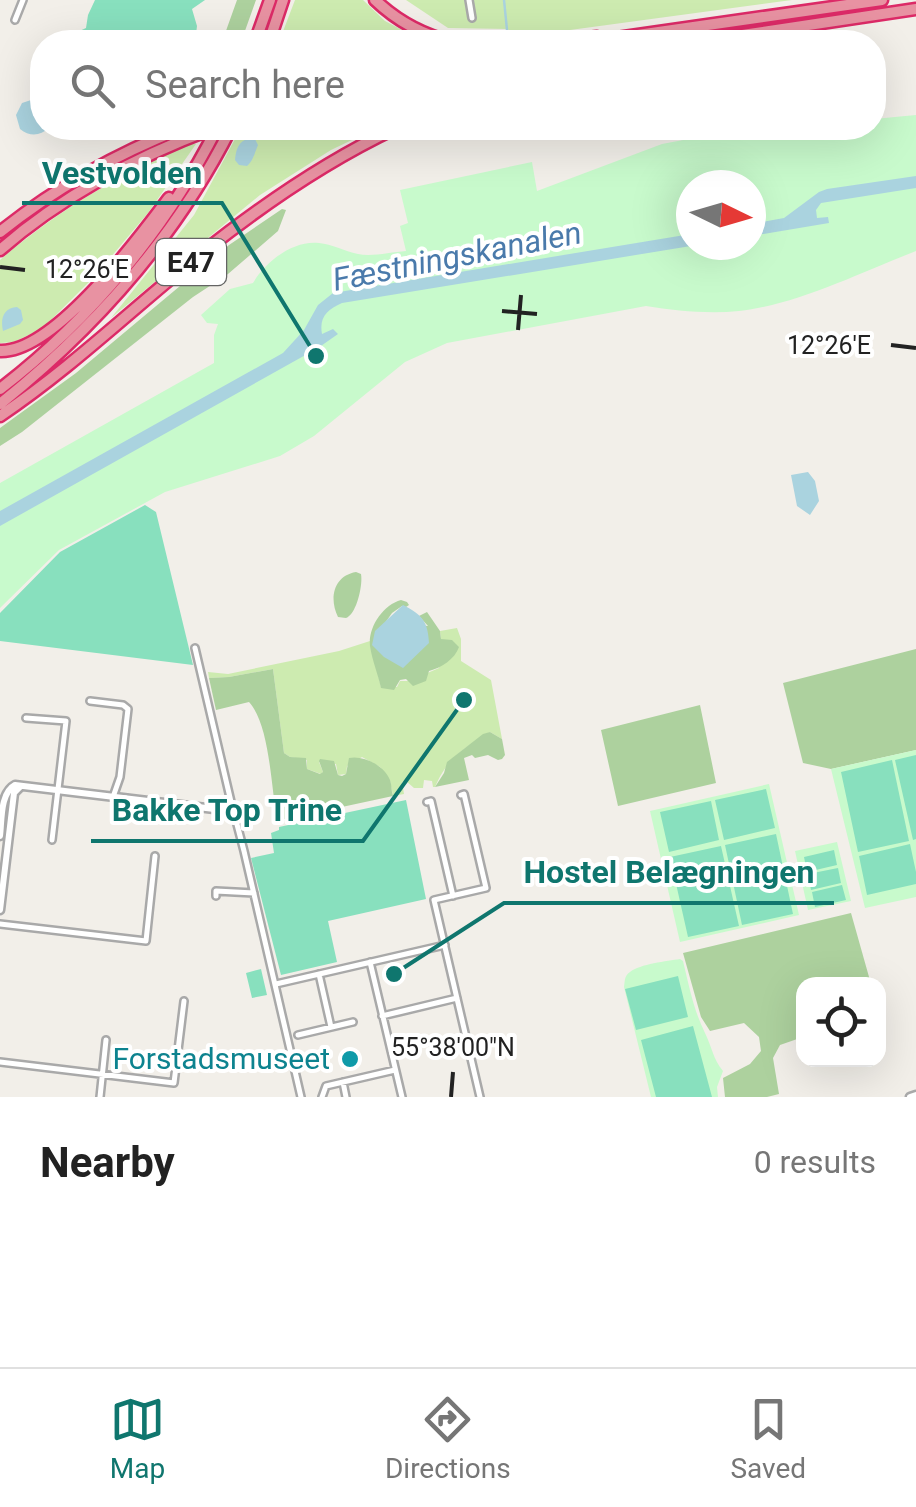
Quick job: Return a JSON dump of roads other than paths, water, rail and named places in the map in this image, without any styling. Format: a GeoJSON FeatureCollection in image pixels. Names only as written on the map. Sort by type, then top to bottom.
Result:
{"type":"FeatureCollection","features":[{"type":"Feature","properties":{"kind":"highway"},"geometry":{"type":"LineString","coordinates":[[259,30],[270,0]]}},
{"type":"Feature","properties":{"kind":"highway"},"geometry":{"type":"LineString","coordinates":[[273,30],[283,0]]}},
{"type":"Feature","properties":{"kind":"highway"},"geometry":{"type":"LineString","coordinates":[[375,0],[418,30]]}},
{"type":"Feature","properties":{"kind":"highway"},"geometry":{"type":"LineString","coordinates":[[848,5],[868,0]]}},
{"type":"Feature","properties":{"kind":"highway"},"geometry":{"type":"LineString","coordinates":[[668,30],[882,0]]}},
{"type":"Feature","properties":{"kind":"highway"},"geometry":{"type":"LineString","coordinates":[[775,30],[916,9]]}},
{"type":"Feature","properties":{"kind":"highway"},"geometry":{"type":"LineString","coordinates":[[640,30],[707,24]]}},
{"type":"Feature","properties":{"kind":"highway"},"geometry":{"type":"LineString","coordinates":[[0,232],[97,167],[156,140]]}},
{"type":"Feature","properties":{"kind":"highway"},"geometry":{"type":"LineString","coordinates":[[0,250],[45,213],[111,172],[181,140]]}},
{"type":"Feature","properties":{"kind":"highway"},"geometry":{"type":"LineString","coordinates":[[0,404],[74,341],[140,269],[190,200],[224,140]]}},
{"type":"Feature","properties":{"kind":"highway","name":"E47"},"geometry":{"type":"LineString","coordinates":[[0,416],[274,198],[373,140]]}},
{"type":"Feature","properties":{"kind":"highway"},"geometry":{"type":"LineString","coordinates":[[0,350],[28,345],[60,322],[130,248],[210,142]]}},
{"type":"Feature","properties":{"kind":"highway"},"geometry":{"type":"LineString","coordinates":[[0,390],[66,332],[131,261],[180,193],[210,142]]}},
{"type":"Feature","properties":{"kind":"street"},"geometry":{"type":"LineString","coordinates":[[15,20],[23,0]]}},
{"type":"Feature","properties":{"kind":"street"},"geometry":{"type":"LineString","coordinates":[[469,0],[472,18]]}},
{"type":"Feature","properties":{"kind":"street"},"geometry":{"type":"LineString","coordinates":[[195,648],[231,812]]}},
{"type":"Feature","properties":{"kind":"street"},"geometry":{"type":"LineString","coordinates":[[90,701],[128,709],[120,778],[113,798]]}},
{"type":"Feature","properties":{"kind":"street"},"geometry":{"type":"LineString","coordinates":[[26,718],[66,721],[52,840]]}},
{"type":"Feature","properties":{"kind":"street"},"geometry":{"type":"LineString","coordinates":[[0,910],[2,834],[14,793],[22,786],[231,812],[301,1097]]}},
{"type":"Feature","properties":{"kind":"street"},"geometry":{"type":"LineString","coordinates":[[460,795],[464,794],[486,888],[434,900],[480,1097]]}},
{"type":"Feature","properties":{"kind":"street"},"geometry":{"type":"LineString","coordinates":[[427,802],[431,802],[453,896]]}},
{"type":"Feature","properties":{"kind":"street"},"geometry":{"type":"LineString","coordinates":[[0,924],[146,941],[156,856]]}},
{"type":"Feature","properties":{"kind":"street"},"geometry":{"type":"LineString","coordinates":[[216,896],[216,890],[254,894]]}},
{"type":"Feature","properties":{"kind":"street"},"geometry":{"type":"LineString","coordinates":[[276,984],[445,945]]}},
{"type":"Feature","properties":{"kind":"street"},"geometry":{"type":"LineString","coordinates":[[370,962],[402,1097]]}},
{"type":"Feature","properties":{"kind":"street"},"geometry":{"type":"LineString","coordinates":[[320,974],[331,1027]]}},
{"type":"Feature","properties":{"kind":"street"},"geometry":{"type":"LineString","coordinates":[[382,1016],[458,998]]}},
{"type":"Feature","properties":{"kind":"street"},"geometry":{"type":"LineString","coordinates":[[0,1062],[174,1083],[184,1002]]}},
{"type":"Feature","properties":{"kind":"street"},"geometry":{"type":"LineString","coordinates":[[298,1035],[353,1022]]}},
{"type":"Feature","properties":{"kind":"street"},"geometry":{"type":"LineString","coordinates":[[100,1097],[106,1040]]}},
{"type":"Feature","properties":{"kind":"street"},"geometry":{"type":"LineString","coordinates":[[325,1097],[326,1086],[395,1070]]}},
{"type":"Feature","properties":{"kind":"street"},"geometry":{"type":"LineString","coordinates":[[343,1082],[346,1097]]}},
{"type":"Feature","properties":{"kind":"water"},"geometry":{"type":"Polygon","coordinates":[[[30,100],[30,134],[20,129],[16,115],[22,103],[30,100]]]}},
{"type":"Feature","properties":{"kind":"water"},"geometry":{"type":"Polygon","coordinates":[[[256,140],[258,145],[247,166],[235,160],[242,142],[256,140]]]}},
{"type":"Feature","properties":{"kind":"water"},"geometry":{"type":"Polygon","coordinates":[[[916,176],[916,188],[821,203],[816,210],[817,218],[828,217],[829,223],[766,234],[766,221],[784,218],[827,189],[916,176]]]}},
{"type":"Feature","properties":{"kind":"water"},"geometry":{"type":"Polygon","coordinates":[[[676,236],[676,248],[342,303],[328,311],[322,323],[322,334],[333,329],[338,334],[318,348],[0,526],[0,511],[283,353],[304,330],[318,305],[333,293],[676,236]]]}},
{"type":"Feature","properties":{"kind":"water"},"geometry":{"type":"Polygon","coordinates":[[[17,307],[23,320],[3,331],[4,314],[17,307]]]}},
{"type":"Feature","properties":{"kind":"water"},"geometry":{"type":"Polygon","coordinates":[[[808,472],[815,481],[819,501],[810,515],[797,506],[791,475],[808,472]]]}},
{"type":"Feature","properties":{"kind":"water"},"geometry":{"type":"Polygon","coordinates":[[[403,605],[423,620],[429,643],[403,668],[372,645],[375,631],[403,605]]]}},
{"type":"Feature","properties":{"kind":"waterway"},"geometry":{"type":"LineString","coordinates":[[504,0],[507,30]]}},
{"type":"Feature","properties":{"kind":"place","name":"Vestvolden"},"geometry":{"type":"Point","coordinates":[316,356]}},
{"type":"Feature","properties":{"kind":"place","name":"Bakke Top Trine"},"geometry":{"type":"Point","coordinates":[464,700]}},
{"type":"Feature","properties":{"kind":"place","name":"Hostel Belægningen"},"geometry":{"type":"Point","coordinates":[394,974]}},
{"type":"Feature","properties":{"kind":"place","name":"Forstadsmuseet"},"geometry":{"type":"Point","coordinates":[350,1059]}},
{"type":"Feature","properties":{"kind":"water label","name":"Fæstningskanalen"},"geometry":{"type":"Point","coordinates":[457,256]}}]}
